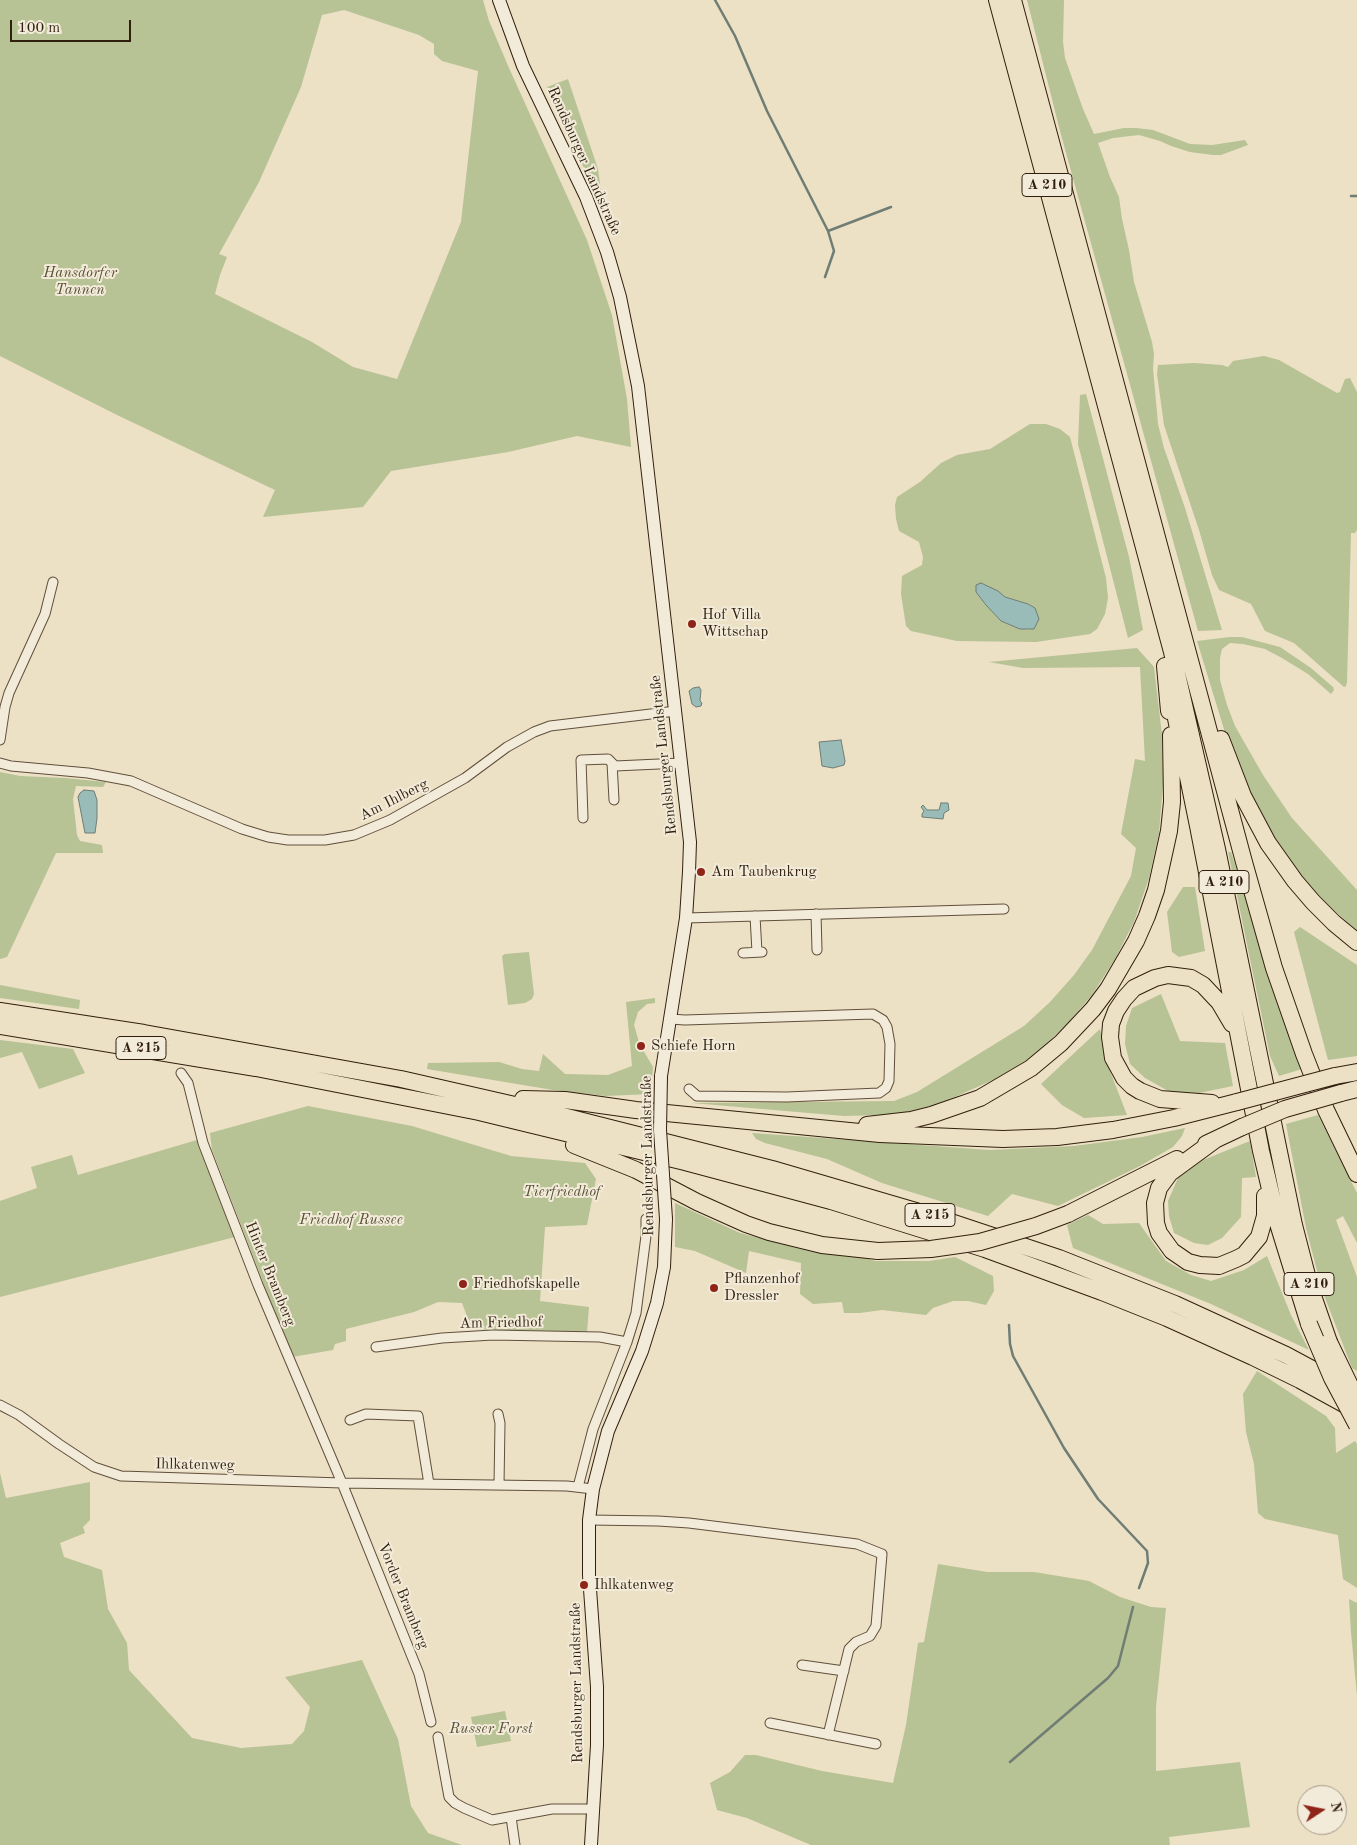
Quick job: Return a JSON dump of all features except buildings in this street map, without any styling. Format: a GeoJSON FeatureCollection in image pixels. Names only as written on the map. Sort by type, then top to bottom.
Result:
{"type":"FeatureCollection","features":[{"type":"Feature","properties":{"kind":"highway","name":"A 210"},"geometry":{"type":"LineString","coordinates":[[997,0],[1182,695],[1218,849],[1294,1225],[1310,1287],[1329,1342],[1357,1400]]}},
{"type":"Feature","properties":{"kind":"highway","name":"A 210"},"geometry":{"type":"LineString","coordinates":[[1013,0],[1274,968],[1326,1110],[1357,1174]]}},
{"type":"Feature","properties":{"kind":"highway"},"geometry":{"type":"LineString","coordinates":[[1142,542],[1261,1151],[1279,1227],[1309,1324],[1332,1378],[1357,1425]]}},
{"type":"Feature","properties":{"kind":"highway"},"geometry":{"type":"LineString","coordinates":[[1182,628],[1230,763],[1256,822],[1268,843],[1295,880],[1334,923],[1357,942]]}},
{"type":"Feature","properties":{"kind":"highway"},"geometry":{"type":"LineString","coordinates":[[832,1128],[911,1120],[980,1098],[1017,1077],[1047,1055],[1077,1028],[1108,988],[1136,941],[1147,916],[1163,864],[1169,831],[1173,775],[1165,666]]}},
{"type":"Feature","properties":{"kind":"highway"},"geometry":{"type":"LineString","coordinates":[[1237,1102],[1172,1101],[1140,1092],[1124,1078],[1117,1068],[1113,1058],[1110,1037],[1111,1024],[1116,1011],[1134,988],[1154,978],[1168,975],[1181,976],[1191,978],[1203,985],[1215,997],[1227,1013],[1240,1045]]}},
{"type":"Feature","properties":{"kind":"highway","name":"A 215"},"geometry":{"type":"LineString","coordinates":[[0,1011],[249,1051],[401,1079],[481,1105],[798,1192],[932,1232],[1062,1276],[1167,1318],[1282,1371],[1357,1412]]}},
{"type":"Feature","properties":{"kind":"highway","name":"A 215"},"geometry":{"type":"LineString","coordinates":[[0,1026],[611,1127],[772,1169],[845,1189],[1059,1258],[1175,1304],[1286,1355],[1357,1393]]}},
{"type":"Feature","properties":{"kind":"highway"},"geometry":{"type":"LineString","coordinates":[[481,1105],[565,1100],[636,1110],[944,1138],[1002,1139],[1057,1137],[1134,1127],[1357,1072]]}},
{"type":"Feature","properties":{"kind":"highway"},"geometry":{"type":"LineString","coordinates":[[481,1105],[597,1153],[746,1224],[778,1234],[822,1244],[878,1251],[931,1249],[980,1242],[1036,1226],[1068,1214],[1242,1127],[1285,1109],[1349,1091]]}},
{"type":"Feature","properties":{"kind":"highway"},"geometry":{"type":"LineString","coordinates":[[1326,1110],[1357,1159]]}},
{"type":"Feature","properties":{"kind":"highway"},"geometry":{"type":"LineString","coordinates":[[1215,1140],[1170,1173],[1159,1188],[1154,1203],[1156,1223],[1165,1243],[1178,1256],[1194,1264],[1210,1266],[1227,1263],[1244,1254],[1259,1237],[1265,1216],[1261,1151]]}},
{"type":"Feature","properties":{"kind":"street","name":"Rendsburger Landstraße"},"geometry":{"type":"LineString","coordinates":[[499,0],[523,66],[586,197],[607,252],[620,297],[638,386],[690,842],[690,872],[686,918],[661,1076],[660,1130],[666,1219],[664,1267],[657,1303],[642,1351],[608,1431],[593,1489],[589,1520],[589,1575],[597,1686],[594,1810],[591,1845]]}},
{"type":"Feature","properties":{"kind":"street"},"geometry":{"type":"LineString","coordinates":[[0,740],[4,707],[45,614],[54,582]]}},
{"type":"Feature","properties":{"kind":"street","name":"Am Ihlberg"},"geometry":{"type":"LineString","coordinates":[[0,762],[11,766],[88,773],[131,781],[242,829],[268,837],[305,841],[325,840],[354,835],[390,820],[465,778],[507,747],[534,732],[559,725],[676,715]]}},
{"type":"Feature","properties":{"kind":"street"},"geometry":{"type":"LineString","coordinates":[[584,818],[581,760],[608,759],[615,766],[681,762]]}},
{"type":"Feature","properties":{"kind":"street"},"geometry":{"type":"LineString","coordinates":[[612,763],[614,800]]}},
{"type":"Feature","properties":{"kind":"street"},"geometry":{"type":"LineString","coordinates":[[686,918],[1004,909]]}},
{"type":"Feature","properties":{"kind":"street"},"geometry":{"type":"LineString","coordinates":[[816,914],[818,950]]}},
{"type":"Feature","properties":{"kind":"street"},"geometry":{"type":"LineString","coordinates":[[743,953],[760,952],[755,916]]}},
{"type":"Feature","properties":{"kind":"street"},"geometry":{"type":"LineString","coordinates":[[670,1019],[873,1014],[883,1020],[887,1027],[890,1044],[890,1081],[880,1093],[697,1096],[689,1089]]}},
{"type":"Feature","properties":{"kind":"street","name":"Hinter Bramberg"},"geometry":{"type":"LineString","coordinates":[[181,1072],[188,1083],[203,1143],[258,1285],[342,1483]]}},
{"type":"Feature","properties":{"kind":"street","name":"Rendsburger Landstraße"},"geometry":{"type":"LineString","coordinates":[[578,1487],[593,1429],[627,1342],[636,1313],[646,1236],[646,1219]]}},
{"type":"Feature","properties":{"kind":"street","name":"Am Friedhof"},"geometry":{"type":"LineString","coordinates":[[376,1347],[442,1338],[493,1335],[600,1337],[627,1342]]}},
{"type":"Feature","properties":{"kind":"street","name":"Ihlkatenweg"},"geometry":{"type":"LineString","coordinates":[[0,1405],[19,1415],[94,1467],[115,1475],[342,1483],[578,1487],[593,1489]]}},
{"type":"Feature","properties":{"kind":"street"},"geometry":{"type":"LineString","coordinates":[[350,1420],[366,1414],[418,1416],[428,1484]]}},
{"type":"Feature","properties":{"kind":"street"},"geometry":{"type":"LineString","coordinates":[[498,1414],[500,1423],[499,1485]]}},
{"type":"Feature","properties":{"kind":"street","name":"Vorder Bramberg"},"geometry":{"type":"LineString","coordinates":[[342,1483],[419,1674],[431,1722]]}},
{"type":"Feature","properties":{"kind":"street"},"geometry":{"type":"LineString","coordinates":[[589,1520],[658,1521],[698,1524],[857,1544],[882,1554],[876,1626],[870,1636],[856,1642],[849,1649],[828,1735]]}},
{"type":"Feature","properties":{"kind":"street"},"geometry":{"type":"LineString","coordinates":[[802,1665],[844,1671]]}},
{"type":"Feature","properties":{"kind":"street"},"geometry":{"type":"LineString","coordinates":[[770,1723],[876,1744]]}},
{"type":"Feature","properties":{"kind":"street"},"geometry":{"type":"LineString","coordinates":[[438,1736],[451,1801],[492,1820],[552,1809],[594,1810]]}},
{"type":"Feature","properties":{"kind":"street"},"geometry":{"type":"LineString","coordinates":[[510,1817],[515,1845]]}},
{"type":"Feature","properties":{"kind":"green space","name":"Hansdorfer Tannen"},"geometry":{"type":"Polygon","coordinates":[[[0,0],[483,0],[489,21],[509,68],[587,240],[612,315],[627,399],[631,447],[577,436],[508,452],[391,471],[363,507],[263,517],[275,490],[117,415],[0,356],[0,0]],[[344,10],[322,15],[301,87],[259,182],[219,254],[227,257],[215,294],[312,342],[353,367],[397,379],[461,222],[478,71],[442,61],[434,54],[434,44],[419,35],[344,10]]]}},
{"type":"Feature","properties":{"kind":"green space"},"geometry":{"type":"Polygon","coordinates":[[[1027,0],[1064,0],[1063,42],[1065,58],[1094,134],[1124,128],[1136,128],[1153,130],[1190,144],[1212,145],[1245,140],[1248,145],[1221,155],[1213,155],[1190,152],[1139,135],[1113,138],[1098,143],[1119,197],[1134,282],[1152,342],[1158,424],[1164,448],[1185,508],[1222,630],[1198,631],[1060,131],[1027,0]]]}},
{"type":"Feature","properties":{"kind":"green space"},"geometry":{"type":"Polygon","coordinates":[[[568,79],[598,169],[604,212],[547,87],[568,79]]]}},
{"type":"Feature","properties":{"kind":"green space"},"geometry":{"type":"Polygon","coordinates":[[[1264,356],[1279,360],[1337,393],[1340,392],[1345,379],[1350,378],[1357,392],[1357,530],[1355,533],[1351,533],[1347,682],[1344,687],[1294,643],[1265,631],[1251,604],[1219,590],[1212,575],[1164,425],[1157,374],[1158,365],[1194,363],[1228,367],[1233,361],[1264,356]]]}},
{"type":"Feature","properties":{"kind":"green space"},"geometry":{"type":"Polygon","coordinates":[[[1086,394],[1129,557],[1143,630],[1128,638],[1078,444],[1080,395],[1086,394]]]}},
{"type":"Feature","properties":{"kind":"green space"},"geometry":{"type":"Polygon","coordinates":[[[1030,424],[1046,424],[1060,429],[1070,437],[1106,578],[1108,598],[1105,614],[1097,629],[1090,634],[1036,642],[957,641],[911,631],[906,626],[901,594],[902,576],[922,565],[923,557],[919,542],[899,531],[895,505],[897,497],[920,482],[941,463],[957,455],[990,449],[1030,424]],[[981,583],[976,592],[1001,621],[1020,629],[1028,630],[1035,608],[1005,597],[981,583]]]}},
{"type":"Feature","properties":{"kind":"green space"},"geometry":{"type":"Polygon","coordinates":[[[1242,637],[1280,647],[1311,668],[1333,687],[1334,690],[1331,694],[1308,674],[1265,649],[1230,643],[1222,649],[1220,680],[1235,726],[1263,775],[1292,818],[1357,890],[1357,931],[1304,880],[1284,853],[1257,808],[1227,739],[1197,641],[1242,637]]]}},
{"type":"Feature","properties":{"kind":"green space"},"geometry":{"type":"Polygon","coordinates":[[[1137,648],[1154,667],[1162,735],[1163,784],[1159,833],[1149,878],[1134,922],[1115,959],[1092,995],[1067,1024],[1025,1061],[993,1080],[939,1104],[907,1112],[844,1116],[692,1103],[894,1101],[917,1092],[1024,1026],[1050,1002],[1074,975],[1092,950],[1131,876],[1136,848],[1121,834],[1135,759],[1145,761],[1140,667],[1023,668],[989,662],[1137,648]]]}},
{"type":"Feature","properties":{"kind":"green space"},"geometry":{"type":"Polygon","coordinates":[[[0,772],[20,776],[106,782],[103,787],[76,786],[73,799],[77,835],[80,841],[102,845],[103,853],[56,853],[7,957],[0,959],[0,772]]]}},
{"type":"Feature","properties":{"kind":"green space"},"geometry":{"type":"Polygon","coordinates":[[[1228,852],[1231,852],[1302,1069],[1279,1076],[1270,1056],[1228,852]]]}},
{"type":"Feature","properties":{"kind":"green space"},"geometry":{"type":"Polygon","coordinates":[[[1183,887],[1195,887],[1205,951],[1179,957],[1172,952],[1167,912],[1183,887]]]}},
{"type":"Feature","properties":{"kind":"green space"},"geometry":{"type":"Polygon","coordinates":[[[1300,927],[1357,965],[1357,1056],[1328,1060],[1294,932],[1300,927]]]}},
{"type":"Feature","properties":{"kind":"green space"},"geometry":{"type":"Polygon","coordinates":[[[529,952],[534,994],[532,999],[525,1003],[508,1005],[502,956],[505,954],[529,952]]]}},
{"type":"Feature","properties":{"kind":"green space"},"geometry":{"type":"Polygon","coordinates":[[[0,985],[80,1000],[79,1009],[0,998],[0,985]]]}},
{"type":"Feature","properties":{"kind":"green space"},"geometry":{"type":"Polygon","coordinates":[[[1161,994],[1180,1041],[1225,1043],[1233,1086],[1199,1093],[1170,1092],[1145,1078],[1130,1064],[1125,1044],[1126,1026],[1132,1008],[1161,994]]]}},
{"type":"Feature","properties":{"kind":"green space"},"geometry":{"type":"Polygon","coordinates":[[[655,998],[655,1003],[647,1004],[638,1012],[634,1025],[639,1042],[636,1044],[640,1052],[643,1050],[653,1067],[651,1094],[605,1096],[553,1090],[427,1069],[428,1063],[499,1062],[522,1069],[539,1071],[543,1054],[565,1074],[608,1075],[632,1066],[626,1002],[655,998]]]}},
{"type":"Feature","properties":{"kind":"green space"},"geometry":{"type":"Polygon","coordinates":[[[1100,1029],[1108,1066],[1127,1115],[1084,1118],[1062,1105],[1041,1084],[1100,1029]]]}},
{"type":"Feature","properties":{"kind":"green space"},"geometry":{"type":"Polygon","coordinates":[[[0,1040],[73,1049],[85,1073],[39,1089],[22,1052],[0,1058],[0,1040]]]}},
{"type":"Feature","properties":{"kind":"green space","name":"Friedhof Russee"},"geometry":{"type":"Polygon","coordinates":[[[308,1106],[412,1126],[511,1156],[585,1163],[596,1179],[587,1225],[545,1227],[540,1301],[589,1307],[587,1332],[472,1329],[462,1303],[438,1302],[414,1312],[346,1329],[346,1341],[335,1344],[333,1350],[292,1357],[212,1150],[210,1133],[308,1106]]]}},
{"type":"Feature","properties":{"kind":"green space"},"geometry":{"type":"Polygon","coordinates":[[[1318,1115],[1357,1193],[1357,1243],[1343,1216],[1336,1220],[1357,1277],[1357,1371],[1352,1368],[1322,1290],[1306,1228],[1286,1124],[1318,1115]]]}},
{"type":"Feature","properties":{"kind":"green space"},"geometry":{"type":"Polygon","coordinates":[[[1185,1128],[1182,1136],[1173,1147],[1140,1166],[1058,1206],[1012,1194],[988,1216],[882,1183],[827,1159],[765,1143],[756,1139],[752,1133],[990,1150],[1074,1146],[1142,1137],[1185,1128]]]}},
{"type":"Feature","properties":{"kind":"green space"},"geometry":{"type":"Polygon","coordinates":[[[197,1140],[235,1237],[0,1297],[0,1201],[37,1188],[31,1167],[72,1155],[78,1175],[197,1140]]]}},
{"type":"Feature","properties":{"kind":"green space"},"geometry":{"type":"Polygon","coordinates":[[[1250,1141],[1256,1177],[1242,1178],[1241,1217],[1222,1238],[1208,1245],[1194,1243],[1174,1233],[1169,1216],[1168,1201],[1178,1178],[1203,1160],[1250,1141]]]}},
{"type":"Feature","properties":{"kind":"green space"},"geometry":{"type":"Polygon","coordinates":[[[675,1203],[740,1233],[810,1251],[866,1258],[875,1261],[929,1261],[955,1257],[993,1276],[994,1291],[986,1305],[968,1301],[953,1301],[933,1308],[926,1315],[882,1310],[844,1313],[842,1302],[813,1304],[800,1294],[801,1263],[749,1251],[746,1273],[695,1251],[675,1247],[675,1203]]]}},
{"type":"Feature","properties":{"kind":"green space"},"geometry":{"type":"Polygon","coordinates":[[[1088,1215],[1103,1224],[1139,1223],[1166,1261],[1191,1275],[1211,1281],[1244,1270],[1267,1256],[1291,1315],[1309,1350],[1211,1304],[1073,1248],[1067,1225],[1088,1215]]]}},
{"type":"Feature","properties":{"kind":"green space"},"geometry":{"type":"Polygon","coordinates":[[[1257,1371],[1326,1416],[1335,1428],[1336,1453],[1355,1441],[1357,1444],[1357,1588],[1343,1579],[1338,1535],[1265,1519],[1258,1513],[1254,1464],[1246,1432],[1243,1394],[1257,1371]]]}},
{"type":"Feature","properties":{"kind":"green space"},"geometry":{"type":"Polygon","coordinates":[[[0,1473],[6,1498],[90,1482],[90,1520],[83,1527],[85,1533],[60,1543],[64,1557],[102,1570],[108,1609],[127,1643],[129,1670],[192,1738],[241,1748],[292,1744],[304,1731],[310,1707],[285,1677],[362,1660],[398,1739],[411,1806],[428,1833],[462,1845],[0,1845],[0,1473]]]}},
{"type":"Feature","properties":{"kind":"green space"},"geometry":{"type":"Polygon","coordinates":[[[938,1564],[987,1572],[1034,1572],[1089,1581],[1120,1597],[1151,1607],[1166,1608],[1156,1707],[1156,1771],[1240,1762],[1250,1827],[1169,1837],[1170,1845],[811,1845],[747,1818],[717,1810],[710,1783],[730,1772],[745,1755],[756,1755],[822,1771],[893,1783],[906,1725],[918,1643],[924,1642],[938,1564]]]}},
{"type":"Feature","properties":{"kind":"green space"},"geometry":{"type":"Polygon","coordinates":[[[1349,1599],[1357,1603],[1357,1696],[1351,1632],[1349,1599]]]}},
{"type":"Feature","properties":{"kind":"green space","name":"Russer Forst"},"geometry":{"type":"Polygon","coordinates":[[[505,1711],[511,1741],[477,1747],[471,1717],[505,1711]]]}},
{"type":"Feature","properties":{"kind":"water"},"geometry":{"type":"Polygon","coordinates":[[[981,583],[998,591],[1005,597],[1035,608],[1039,619],[1034,629],[1020,629],[1001,621],[976,592],[976,585],[981,583]]]}},
{"type":"Feature","properties":{"kind":"water"},"geometry":{"type":"Polygon","coordinates":[[[699,687],[701,690],[700,701],[702,703],[701,706],[696,707],[692,704],[689,691],[699,687]]]}},
{"type":"Feature","properties":{"kind":"water"},"geometry":{"type":"Polygon","coordinates":[[[841,740],[844,765],[833,768],[822,766],[819,742],[841,740]]]}},
{"type":"Feature","properties":{"kind":"water"},"geometry":{"type":"Polygon","coordinates":[[[84,790],[94,791],[97,800],[95,833],[85,833],[78,797],[84,790]]]}},
{"type":"Feature","properties":{"kind":"water"},"geometry":{"type":"Polygon","coordinates":[[[941,803],[948,803],[949,810],[944,813],[943,819],[922,817],[924,811],[921,807],[923,805],[927,810],[939,810],[941,803]]]}},
{"type":"Feature","properties":{"kind":"waterway"},"geometry":{"type":"LineString","coordinates":[[715,0],[735,36],[767,111],[828,231],[834,251],[825,277]]}},
{"type":"Feature","properties":{"kind":"waterway"},"geometry":{"type":"LineString","coordinates":[[1351,196],[1357,196]]}},
{"type":"Feature","properties":{"kind":"waterway"},"geometry":{"type":"LineString","coordinates":[[828,231],[891,207]]}},
{"type":"Feature","properties":{"kind":"waterway"},"geometry":{"type":"LineString","coordinates":[[1009,1325],[1013,1356],[1064,1448],[1098,1499],[1147,1551],[1148,1563],[1139,1588]]}},
{"type":"Feature","properties":{"kind":"waterway"},"geometry":{"type":"LineString","coordinates":[[1010,1762],[1108,1678],[1118,1666],[1133,1607]]}},
{"type":"Feature","properties":{"kind":"place","name":"Hof Villa Wittschap"},"geometry":{"type":"Point","coordinates":[692,624]}},
{"type":"Feature","properties":{"kind":"place","name":"Am Taubenkrug"},"geometry":{"type":"Point","coordinates":[701,872]}},
{"type":"Feature","properties":{"kind":"place","name":"Schiefe Horn"},"geometry":{"type":"Point","coordinates":[641,1046]}},
{"type":"Feature","properties":{"kind":"place","name":"Friedhofskapelle"},"geometry":{"type":"Point","coordinates":[463,1284]}},
{"type":"Feature","properties":{"kind":"place","name":"Pflanzenhof Dressler"},"geometry":{"type":"Point","coordinates":[714,1288]}},
{"type":"Feature","properties":{"kind":"place","name":"Ihlkatenweg"},"geometry":{"type":"Point","coordinates":[584,1585]}},
{"type":"Feature","properties":{"kind":"park label","name":"Tierfriedhof"},"geometry":{"type":"Point","coordinates":[562,1192]}}]}
